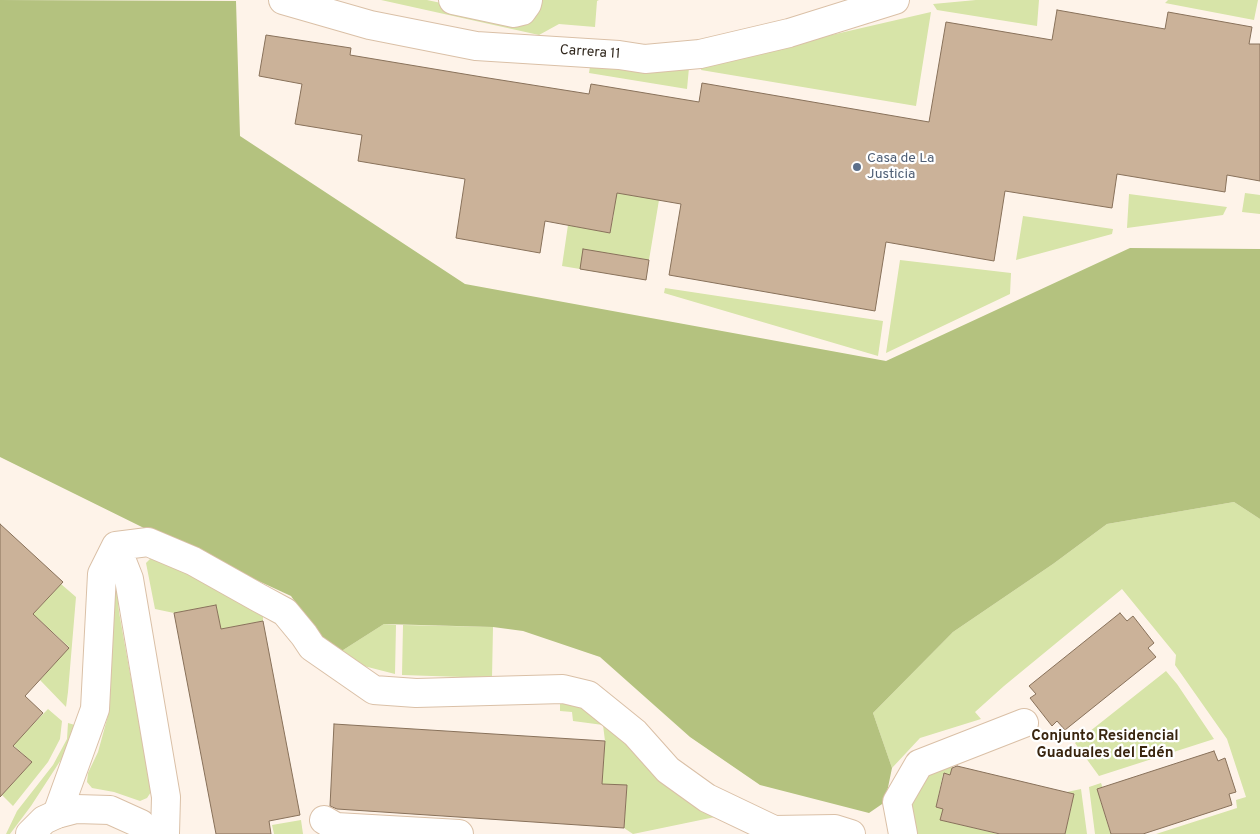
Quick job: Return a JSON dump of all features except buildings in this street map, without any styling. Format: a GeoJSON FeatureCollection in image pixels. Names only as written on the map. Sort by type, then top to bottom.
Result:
{"type":"FeatureCollection","features":[{"type":"Feature","properties":{"kind":"street","name":"Carrera 11"},"geometry":{"type":"LineString","coordinates":[[283,0],[370,25],[476,46],[619,55],[645,59],[700,54],[789,33],[895,0]]}},
{"type":"Feature","properties":{"kind":"street"},"geometry":{"type":"LineString","coordinates":[[453,0],[514,13],[522,11],[528,0]]}},
{"type":"Feature","properties":{"kind":"street"},"geometry":{"type":"LineString","coordinates":[[116,546],[148,542],[193,561],[285,612],[312,647],[374,690],[416,693],[563,689],[588,695],[635,733],[668,770],[707,798],[774,830]]}},
{"type":"Feature","properties":{"kind":"street"},"geometry":{"type":"LineString","coordinates":[[57,814],[95,709],[102,574],[116,546]]}},
{"type":"Feature","properties":{"kind":"street"},"geometry":{"type":"LineString","coordinates":[[116,546],[129,578],[166,797],[165,834]]}},
{"type":"Feature","properties":{"kind":"street"},"geometry":{"type":"LineString","coordinates":[[903,834],[898,802],[919,764],[1024,723]]}},
{"type":"Feature","properties":{"kind":"street"},"geometry":{"type":"LineString","coordinates":[[30,834],[44,820],[76,809],[110,810],[141,824],[150,834]]}},
{"type":"Feature","properties":{"kind":"street"},"geometry":{"type":"LineString","coordinates":[[324,820],[336,827],[459,834]]}},
{"type":"Feature","properties":{"kind":"street"},"geometry":{"type":"LineString","coordinates":[[733,834],[774,830],[835,829],[852,834]]}},
{"type":"Feature","properties":{"kind":"green space"},"geometry":{"type":"Polygon","coordinates":[[[0,0],[236,1],[240,136],[465,284],[886,361],[1130,248],[1260,249],[1260,519],[1234,502],[1107,524],[1053,564],[953,632],[873,713],[892,768],[885,802],[869,813],[760,785],[690,737],[600,657],[523,631],[493,627],[384,624],[340,652],[315,631],[291,596],[148,530],[0,457],[0,0]]]}},
{"type":"Feature","properties":{"kind":"green space"},"geometry":{"type":"Polygon","coordinates":[[[381,0],[427,0],[530,22],[534,0],[599,0],[597,1],[595,27],[559,24],[539,35],[381,0]]]}},
{"type":"Feature","properties":{"kind":"green space"},"geometry":{"type":"Polygon","coordinates":[[[976,0],[1039,0],[1037,26],[937,10],[933,4],[976,0]]]}},
{"type":"Feature","properties":{"kind":"green space"},"geometry":{"type":"Polygon","coordinates":[[[1168,0],[1258,0],[1254,20],[1165,3],[1168,0]]]}},
{"type":"Feature","properties":{"kind":"green space"},"geometry":{"type":"Polygon","coordinates":[[[931,12],[916,106],[701,70],[703,60],[827,36],[931,12]]]}},
{"type":"Feature","properties":{"kind":"green space"},"geometry":{"type":"Polygon","coordinates":[[[690,57],[687,89],[589,73],[591,60],[690,57]]]}},
{"type":"Feature","properties":{"kind":"green space"},"geometry":{"type":"Polygon","coordinates":[[[575,185],[659,200],[649,260],[607,253],[604,273],[562,266],[568,225],[610,233],[614,213],[575,185]]]}},
{"type":"Feature","properties":{"kind":"green space"},"geometry":{"type":"Polygon","coordinates":[[[1245,193],[1260,195],[1260,214],[1242,212],[1245,193]]]}},
{"type":"Feature","properties":{"kind":"green space"},"geometry":{"type":"Polygon","coordinates":[[[1129,194],[1227,207],[1223,215],[1127,228],[1129,194]]]}},
{"type":"Feature","properties":{"kind":"green space"},"geometry":{"type":"Polygon","coordinates":[[[1023,216],[1113,229],[1112,234],[1016,260],[1023,216]]]}},
{"type":"Feature","properties":{"kind":"green space"},"geometry":{"type":"Polygon","coordinates":[[[900,260],[1011,273],[1010,294],[886,353],[900,260]]]}},
{"type":"Feature","properties":{"kind":"green space"},"geometry":{"type":"Polygon","coordinates":[[[665,288],[883,321],[878,356],[664,293],[665,288]]]}},
{"type":"Feature","properties":{"kind":"green space"},"geometry":{"type":"Polygon","coordinates":[[[1234,502],[1260,519],[1260,834],[1156,834],[1237,808],[1236,800],[1246,797],[1227,739],[1175,665],[1176,655],[1122,589],[975,712],[981,719],[920,738],[892,768],[873,713],[953,632],[1053,564],[1107,524],[1234,502]]]}},
{"type":"Feature","properties":{"kind":"green space"},"geometry":{"type":"Polygon","coordinates":[[[154,555],[263,613],[263,621],[221,629],[216,605],[174,613],[155,609],[146,563],[154,555]]]}},
{"type":"Feature","properties":{"kind":"green space"},"geometry":{"type":"Polygon","coordinates":[[[116,581],[119,612],[151,792],[147,798],[140,801],[114,792],[92,788],[87,782],[88,773],[98,752],[109,712],[111,604],[116,581]]]}},
{"type":"Feature","properties":{"kind":"green space"},"geometry":{"type":"Polygon","coordinates":[[[61,584],[76,597],[66,707],[40,680],[69,647],[33,614],[61,584]]]}},
{"type":"Feature","properties":{"kind":"green space"},"geometry":{"type":"Polygon","coordinates":[[[384,624],[396,625],[395,674],[356,664],[340,652],[384,624]]]}},
{"type":"Feature","properties":{"kind":"green space"},"geometry":{"type":"Polygon","coordinates":[[[403,625],[493,627],[492,678],[402,675],[403,625]]]}},
{"type":"Feature","properties":{"kind":"green space"},"geometry":{"type":"Polygon","coordinates":[[[1166,671],[1214,739],[1099,776],[1075,743],[1166,671]]]}},
{"type":"Feature","properties":{"kind":"green space"},"geometry":{"type":"Polygon","coordinates":[[[560,701],[580,703],[720,816],[633,834],[624,828],[627,786],[602,784],[605,741],[603,725],[573,721],[572,712],[560,711],[560,701]]]}},
{"type":"Feature","properties":{"kind":"green space"},"geometry":{"type":"Polygon","coordinates":[[[48,709],[62,721],[60,739],[48,762],[13,806],[2,795],[32,762],[13,745],[48,709]]]}},
{"type":"Feature","properties":{"kind":"green space"},"geometry":{"type":"Polygon","coordinates":[[[68,723],[75,725],[66,752],[31,806],[10,834],[6,834],[17,811],[53,765],[67,739],[68,723]]]}},
{"type":"Feature","properties":{"kind":"green space"},"geometry":{"type":"Polygon","coordinates":[[[953,765],[950,775],[943,774],[936,807],[943,809],[940,820],[999,834],[914,834],[911,804],[927,776],[953,765]]]}},
{"type":"Feature","properties":{"kind":"green space"},"geometry":{"type":"Polygon","coordinates":[[[1101,783],[1106,797],[1100,799],[1110,832],[1119,834],[1095,834],[1089,787],[1101,783]]]}},
{"type":"Feature","properties":{"kind":"green space"},"geometry":{"type":"Polygon","coordinates":[[[1081,789],[1087,834],[1065,834],[1072,804],[1065,802],[1067,792],[1081,789]]]}},
{"type":"Feature","properties":{"kind":"green space"},"geometry":{"type":"Polygon","coordinates":[[[301,820],[303,834],[274,834],[272,825],[301,820]]]}},
{"type":"Feature","properties":{"kind":"place","name":"Casa de La Justicia"},"geometry":{"type":"Point","coordinates":[857,167]}},
{"type":"Feature","properties":{"kind":"district","name":"Conjunto Residencial Guaduales del Edén"},"geometry":{"type":"Point","coordinates":[1105,746]}}]}
